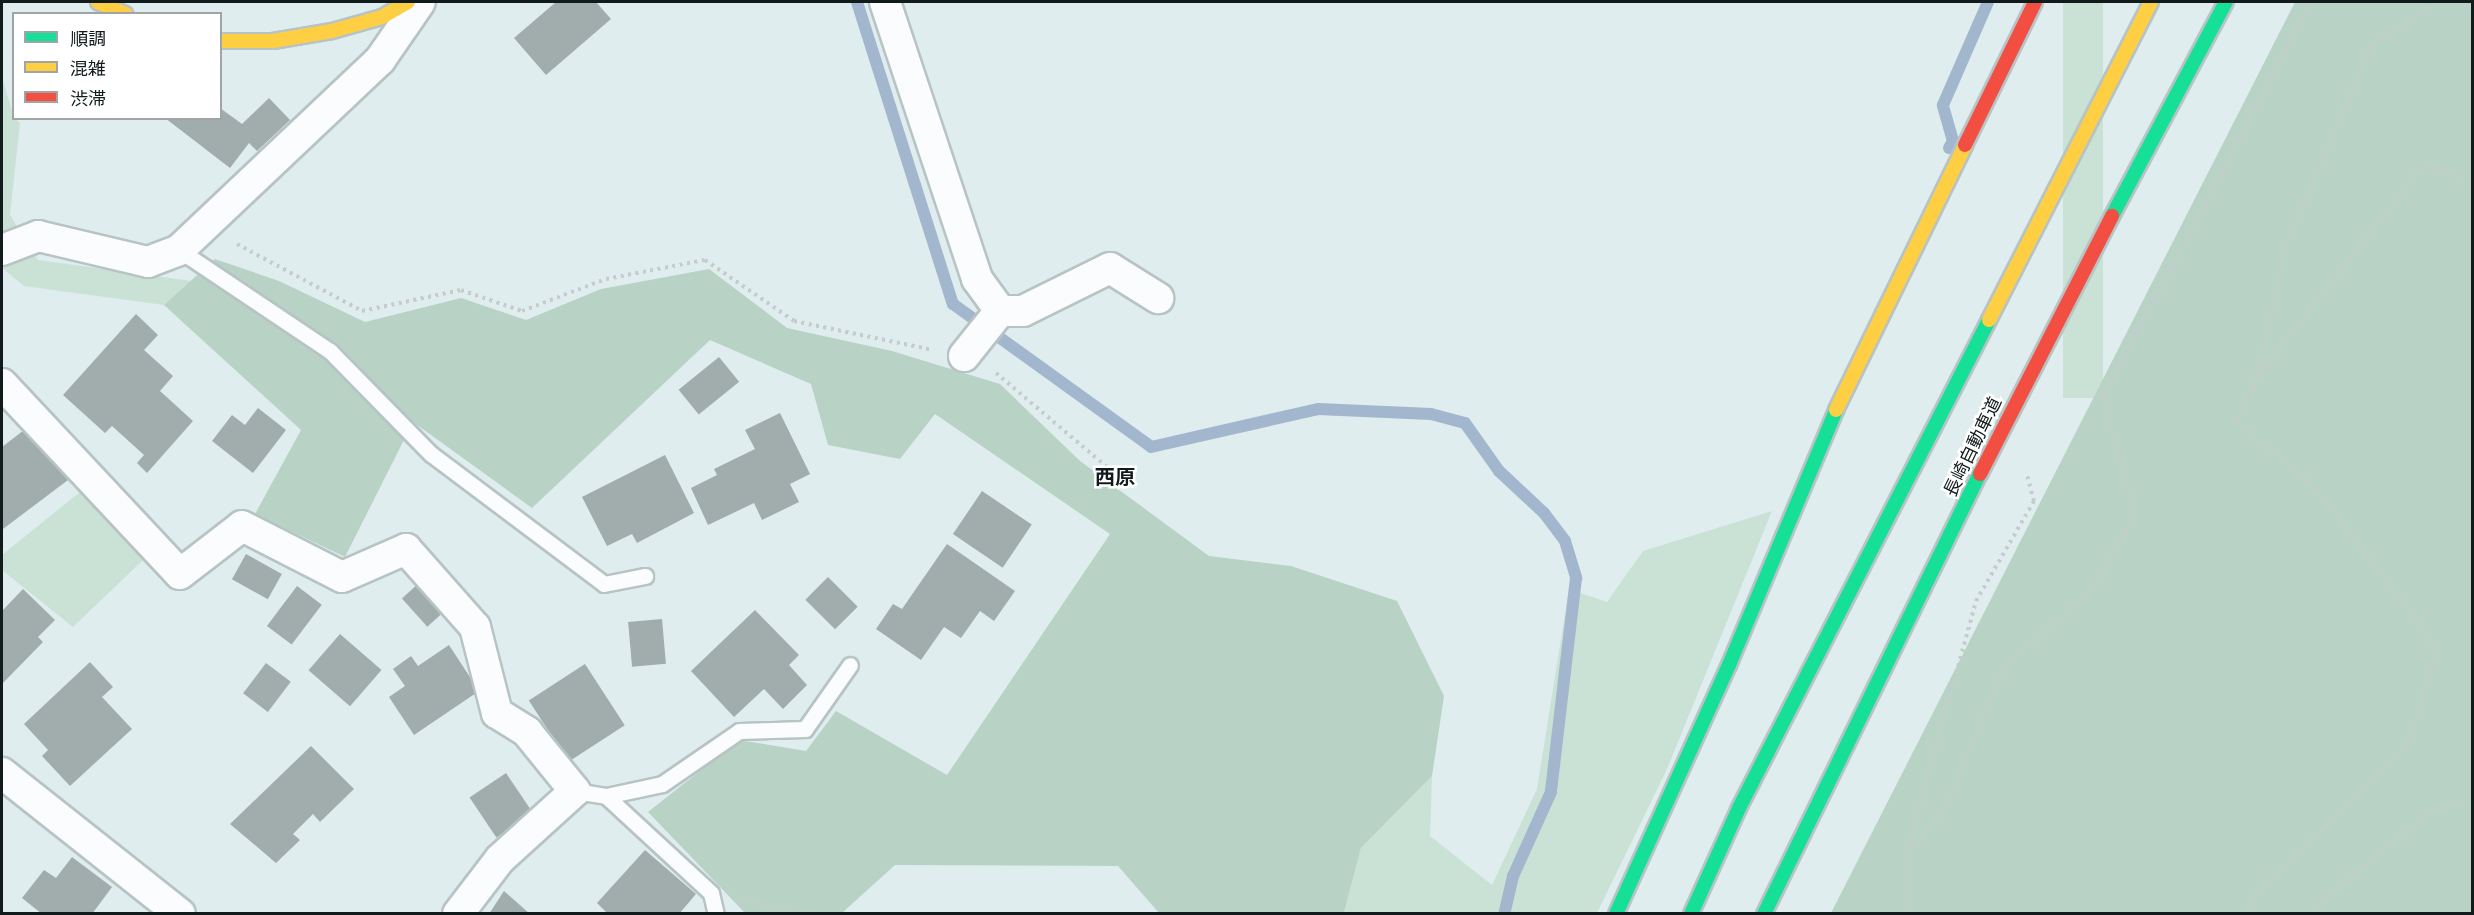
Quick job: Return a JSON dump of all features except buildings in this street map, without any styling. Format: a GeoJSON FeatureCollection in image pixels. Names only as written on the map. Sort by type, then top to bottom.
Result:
{"type":"FeatureCollection","features":[{"type":"Feature","properties":{"kind":"main road"},"geometry":{"type":"LineString","coordinates":[[98,2],[120,12]]}},
{"type":"Feature","properties":{"kind":"main road"},"geometry":{"type":"LineString","coordinates":[[222,41],[273,41],[332,31],[382,17],[408,2]]}},
{"type":"Feature","properties":{"kind":"main road"},"geometry":{"type":"LineString","coordinates":[[1616,914],[1729,665],[1845,389],[2035,2]]}},
{"type":"Feature","properties":{"kind":"main road"},"geometry":{"type":"LineString","coordinates":[[1691,914],[1750,786],[2150,2]]}},
{"type":"Feature","properties":{"kind":"main road","name":"長崎自動車道"},"geometry":{"type":"LineString","coordinates":[[1764,914],[2049,333],[2226,2]]}},
{"type":"Feature","properties":{"kind":"street"},"geometry":{"type":"LineString","coordinates":[[2,250],[38,236],[148,262],[179,250],[380,60],[420,2]]}},
{"type":"Feature","properties":{"kind":"street"},"geometry":{"type":"LineString","coordinates":[[885,2],[977,279],[1000,311]]}},
{"type":"Feature","properties":{"kind":"street"},"geometry":{"type":"LineString","coordinates":[[1000,311],[1023,311],[1110,268],[1158,298]]}},
{"type":"Feature","properties":{"kind":"street"},"geometry":{"type":"LineString","coordinates":[[970,348],[1000,311]]}},
{"type":"Feature","properties":{"kind":"street"},"geometry":{"type":"LineString","coordinates":[[2,384],[180,574],[242,526],[342,577],[406,549],[475,627],[497,712],[527,732],[575,791],[500,859],[468,910]]}},
{"type":"Feature","properties":{"kind":"street"},"geometry":{"type":"LineString","coordinates":[[2,773],[180,914]]}},
{"type":"Feature","properties":{"kind":"lane"},"geometry":{"type":"LineString","coordinates":[[179,250],[330,351],[430,454],[604,584],[645,576]]}},
{"type":"Feature","properties":{"kind":"lane"},"geometry":{"type":"LineString","coordinates":[[575,791],[606,796],[662,784],[739,732],[805,729],[850,665]]}},
{"type":"Feature","properties":{"kind":"lane"},"geometry":{"type":"LineString","coordinates":[[606,796],[711,894],[716,914]]}},
{"type":"Feature","properties":{"kind":"path"},"geometry":{"type":"LineString","coordinates":[[1906,854],[1946,809],[2003,669],[2092,589],[2134,516],[2104,397],[2311,2]]}},
{"type":"Feature","properties":{"kind":"path"},"geometry":{"type":"LineString","coordinates":[[2258,378],[2287,242],[2373,44],[2441,2]]}},
{"type":"Feature","properties":{"kind":"path"},"geometry":{"type":"LineString","coordinates":[[2246,914],[2255,894],[2408,744],[2437,648],[2318,491],[2237,420],[2258,378],[2424,165],[2472,180]]}},
{"type":"Feature","properties":{"kind":"path"},"geometry":{"type":"LineString","coordinates":[[205,226],[362,311],[461,290],[522,311],[606,279],[705,260],[794,321],[970,348],[1120,478]]}},
{"type":"Feature","properties":{"kind":"path"},"geometry":{"type":"LineString","coordinates":[[1908,914],[1906,854],[1976,601],[2034,501],[2026,472]]}},
{"type":"Feature","properties":{"kind":"path"},"geometry":{"type":"LineString","coordinates":[[2307,914],[2424,816],[2472,797]]}},
{"type":"Feature","properties":{"kind":"path"},"geometry":{"type":"LineString","coordinates":[[711,894],[797,914]]}},
{"type":"Feature","properties":{"kind":"green space"},"geometry":{"type":"Polygon","coordinates":[[[2063,2],[2103,2],[2103,398],[2063,398],[2063,2]]]}},
{"type":"Feature","properties":{"kind":"green space"},"geometry":{"type":"Polygon","coordinates":[[[2295,2],[2472,2],[2472,913],[1831,913],[2295,2]]]}},
{"type":"Feature","properties":{"kind":"green space"},"geometry":{"type":"Polygon","coordinates":[[[2,77],[12,111],[12,120],[20,123],[10,215],[38,260],[192,281],[164,305],[24,286],[2,268],[2,77]]]}},
{"type":"Feature","properties":{"kind":"green space"},"geometry":{"type":"Polygon","coordinates":[[[215,259],[279,281],[365,322],[461,298],[526,320],[601,289],[709,269],[787,328],[892,351],[1000,384],[1080,461],[1209,556],[1291,566],[1397,601],[1444,696],[1432,776],[1361,848],[1344,913],[1159,913],[1118,866],[895,865],[842,913],[745,913],[648,812],[739,740],[806,751],[836,711],[947,775],[1110,534],[935,414],[900,459],[828,445],[811,384],[710,340],[532,508],[413,422],[345,557],[255,514],[301,430],[164,305],[215,259]]]}},
{"type":"Feature","properties":{"kind":"green space"},"geometry":{"type":"Polygon","coordinates":[[[80,492],[144,559],[73,627],[2,570],[2,555],[80,492]]]}},
{"type":"Feature","properties":{"kind":"green space"},"geometry":{"type":"Polygon","coordinates":[[[1772,511],[1667,769],[1597,913],[1344,914],[1361,848],[1432,776],[1430,836],[1492,885],[1537,789],[1569,589],[1607,602],[1643,551],[1772,511]]]}},
{"type":"Feature","properties":{"kind":"waterway"},"geometry":{"type":"LineString","coordinates":[[857,2],[953,304],[1151,447],[1318,409],[1431,414],[1465,423],[1499,471],[1544,513],[1565,541],[1576,578],[1551,792],[1513,876],[1504,914]]}},
{"type":"Feature","properties":{"kind":"waterway"},"geometry":{"type":"LineString","coordinates":[[1949,148],[1953,141],[1943,105],[1988,2]]}},
{"type":"Feature","properties":{"kind":"traffic: fast"},"geometry":{"type":"LineString","coordinates":[[2112,216],[2226,2]]}},
{"type":"Feature","properties":{"kind":"traffic: fast"},"geometry":{"type":"LineString","coordinates":[[1691,914],[1739,808],[1989,320]]}},
{"type":"Feature","properties":{"kind":"traffic: fast"},"geometry":{"type":"LineString","coordinates":[[1616,914],[1729,665],[1836,410]]}},
{"type":"Feature","properties":{"kind":"traffic: fast"},"geometry":{"type":"LineString","coordinates":[[1764,914],[1980,474]]}},
{"type":"Feature","properties":{"kind":"traffic: slow"},"geometry":{"type":"LineString","coordinates":[[98,2],[120,12]]}},
{"type":"Feature","properties":{"kind":"traffic: slow"},"geometry":{"type":"LineString","coordinates":[[222,41],[273,41],[332,31],[382,17],[408,2]]}},
{"type":"Feature","properties":{"kind":"traffic: slow"},"geometry":{"type":"LineString","coordinates":[[1989,320],[2151,2]]}},
{"type":"Feature","properties":{"kind":"traffic: slow"},"geometry":{"type":"LineString","coordinates":[[1836,410],[1965,145]]}},
{"type":"Feature","properties":{"kind":"traffic: jam"},"geometry":{"type":"LineString","coordinates":[[1965,145],[2035,2]]}},
{"type":"Feature","properties":{"kind":"traffic: jam"},"geometry":{"type":"LineString","coordinates":[[1980,474],[2112,216]]}},
{"type":"Feature","properties":{"kind":"district","name":"西原"},"geometry":{"type":"Point","coordinates":[1115,476]}}]}
